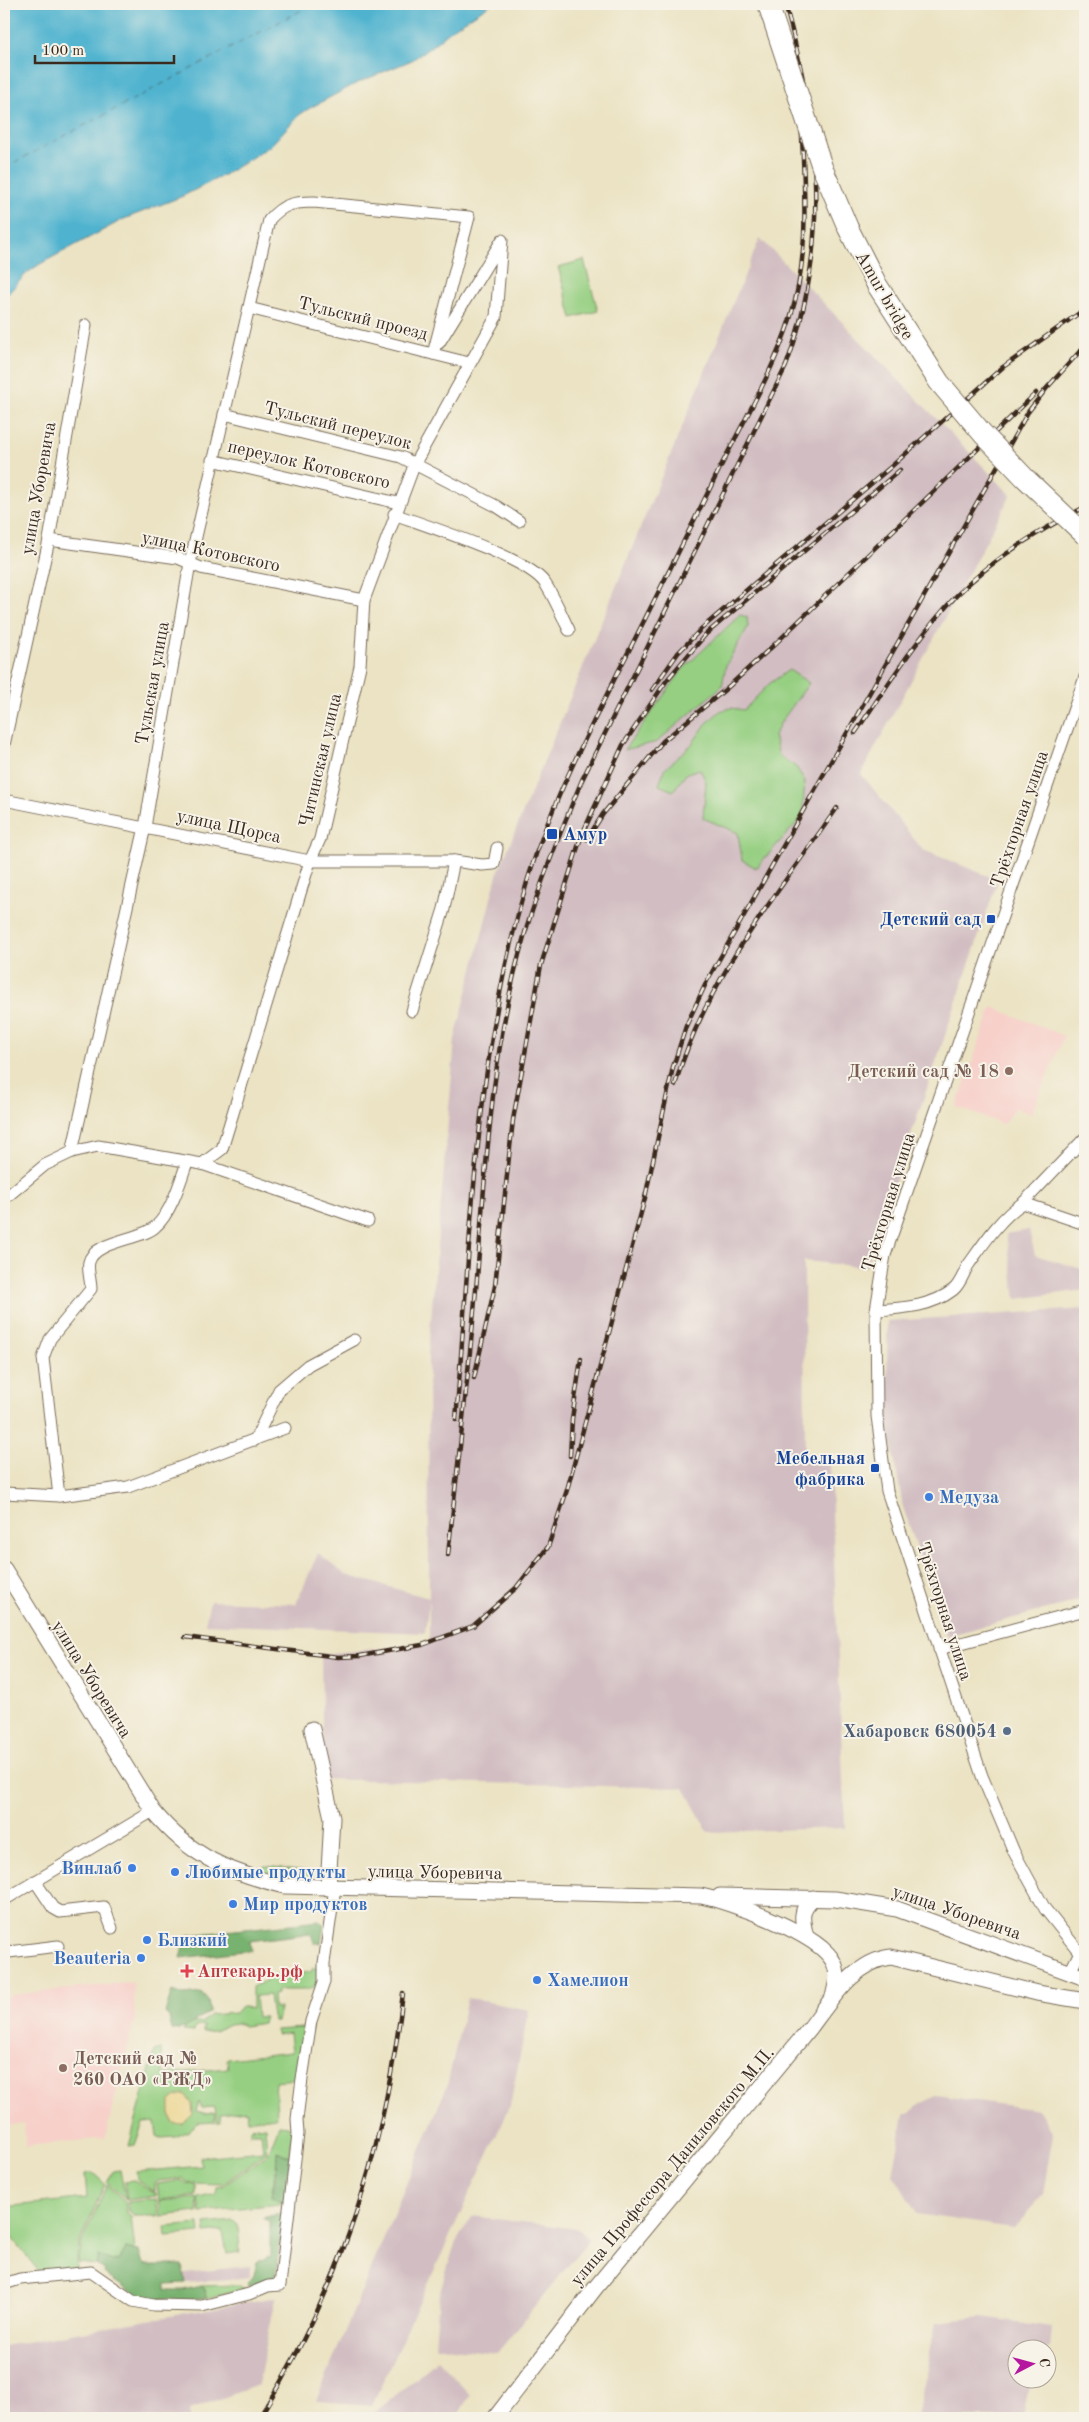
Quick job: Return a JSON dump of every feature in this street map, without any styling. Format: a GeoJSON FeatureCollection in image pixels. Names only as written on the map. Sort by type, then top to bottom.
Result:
{"type":"FeatureCollection","features":[{"type":"Feature","properties":{"kind":"highway","name":"Amur bridge"},"geometry":{"type":"LineString","coordinates":[[768,4],[822,167],[848,228],[877,285],[939,382],[983,434],[1025,478],[1085,535]]}},
{"type":"Feature","properties":{"kind":"main road","name":"улица Уборевича"},"geometry":{"type":"LineString","coordinates":[[4,1569],[152,1811],[183,1843],[218,1864],[254,1878],[285,1886],[332,1888],[813,1898],[866,1902],[897,1909],[1085,1978]]}},
{"type":"Feature","properties":{"kind":"main road"},"geometry":{"type":"LineString","coordinates":[[312,1729],[332,1818],[332,1888]]}},
{"type":"Feature","properties":{"kind":"main road","name":"улица Уборевича"},"geometry":{"type":"LineString","coordinates":[[701,1896],[719,1900],[788,1926],[826,1952],[834,1962],[838,1976],[833,1997]]}},
{"type":"Feature","properties":{"kind":"main road"},"geometry":{"type":"LineString","coordinates":[[806,1938],[801,1918],[804,1905],[813,1898]]}},
{"type":"Feature","properties":{"kind":"main road","name":"улица Профессора Даниловского М.П."},"geometry":{"type":"LineString","coordinates":[[495,2418],[596,2287],[810,2028],[833,1997],[865,1966],[878,1958],[891,1956],[1037,1994],[1085,2001]]}},
{"type":"Feature","properties":{"kind":"street","name":"Тульская улица"},"geometry":{"type":"LineString","coordinates":[[72,1152],[145,827],[190,563],[212,460],[269,220],[278,209],[290,202],[314,202],[469,217],[433,354]]}},
{"type":"Feature","properties":{"kind":"street","name":"Читинская улица"},"geometry":{"type":"LineString","coordinates":[[202,1164],[222,1149],[310,861],[320,839],[360,666],[364,600],[396,509],[415,463],[469,362],[496,317],[502,240],[433,354]]}},
{"type":"Feature","properties":{"kind":"street","name":"Тульский проезд"},"geometry":{"type":"LineString","coordinates":[[249,308],[469,362]]}},
{"type":"Feature","properties":{"kind":"street","name":"улица Уборевича"},"geometry":{"type":"LineString","coordinates":[[4,745],[49,540],[86,325]]}},
{"type":"Feature","properties":{"kind":"street","name":"Тульский переулок"},"geometry":{"type":"LineString","coordinates":[[224,414],[401,457],[519,521]]}},
{"type":"Feature","properties":{"kind":"street","name":"переулок Котовского"},"geometry":{"type":"LineString","coordinates":[[212,460],[396,509]]}},
{"type":"Feature","properties":{"kind":"street"},"geometry":{"type":"LineString","coordinates":[[396,509],[531,570],[544,581],[569,630]]}},
{"type":"Feature","properties":{"kind":"street","name":"улица Котовского"},"geometry":{"type":"LineString","coordinates":[[49,540],[178,558],[201,568],[364,600]]}},
{"type":"Feature","properties":{"kind":"street","name":"Трёхгорная улица"},"geometry":{"type":"LineString","coordinates":[[1082,1956],[1045,1910],[1014,1852],[982,1776],[887,1491],[876,1416],[876,1310],[886,1255],[1085,677]]}},
{"type":"Feature","properties":{"kind":"street","name":"улица Щорса"},"geometry":{"type":"LineString","coordinates":[[4,800],[310,861],[454,861],[482,865],[494,864],[497,848]]}},
{"type":"Feature","properties":{"kind":"street"},"geometry":{"type":"LineString","coordinates":[[412,1012],[444,909],[454,861]]}},
{"type":"Feature","properties":{"kind":"street"},"geometry":{"type":"LineString","coordinates":[[876,1310],[903,1308],[932,1302],[955,1289],[968,1265],[1011,1211],[1023,1203],[1085,1138]]}},
{"type":"Feature","properties":{"kind":"street"},"geometry":{"type":"LineString","coordinates":[[4,1199],[45,1165],[72,1152],[98,1146],[202,1164],[368,1221]]}},
{"type":"Feature","properties":{"kind":"street"},"geometry":{"type":"LineString","coordinates":[[59,1496],[43,1358],[45,1347],[92,1289],[89,1262],[93,1255],[98,1249],[156,1227],[176,1196],[187,1162]]}},
{"type":"Feature","properties":{"kind":"street"},"geometry":{"type":"LineString","coordinates":[[1023,1203],[1085,1224]]}},
{"type":"Feature","properties":{"kind":"street"},"geometry":{"type":"LineString","coordinates":[[255,1440],[279,1390],[308,1366],[354,1340]]}},
{"type":"Feature","properties":{"kind":"street"},"geometry":{"type":"LineString","coordinates":[[4,1493],[59,1496],[128,1487],[286,1428]]}},
{"type":"Feature","properties":{"kind":"street"},"geometry":{"type":"LineString","coordinates":[[939,1649],[1085,1610]]}},
{"type":"Feature","properties":{"kind":"street"},"geometry":{"type":"LineString","coordinates":[[4,1900],[152,1811]]}},
{"type":"Feature","properties":{"kind":"street"},"geometry":{"type":"LineString","coordinates":[[35,1881],[53,1908],[60,1912],[104,1907],[112,1928]]}},
{"type":"Feature","properties":{"kind":"street"},"geometry":{"type":"LineString","coordinates":[[4,2284],[20,2279],[91,2272],[133,2301],[153,2305],[193,2306],[202,2306],[249,2294],[268,2286],[280,2285],[298,2134],[297,2119],[301,2087],[311,2021],[324,1982],[324,1963],[332,1888]]}},
{"type":"Feature","properties":{"kind":"street"},"geometry":{"type":"LineString","coordinates":[[4,1948],[9,1952],[58,1946]]}},
{"type":"Feature","properties":{"kind":"street"},"geometry":{"type":"LineString","coordinates":[[1070,1972],[1082,1956]]}},
{"type":"Feature","properties":{"kind":"shaded area"},"geometry":{"type":"Polygon","coordinates":[[[760,238],[1011,495],[861,774],[923,850],[998,880],[866,1267],[804,1261],[805,1460],[830,1461],[845,1828],[708,1832],[684,1788],[323,1779],[321,1654],[429,1644],[429,1599],[425,1633],[205,1624],[210,1601],[296,1604],[318,1553],[346,1575],[429,1598],[428,1354],[455,1039],[497,875],[760,238]]]}},
{"type":"Feature","properties":{"kind":"shaded area","name":"Детский сад № 18"},"geometry":{"type":"Polygon","coordinates":[[[992,1007],[1064,1036],[1031,1114],[1015,1108],[1003,1124],[956,1107],[992,1007]]]}},
{"type":"Feature","properties":{"kind":"shaded area"},"geometry":{"type":"Polygon","coordinates":[[[1029,1230],[1035,1255],[1085,1270],[1085,1290],[1016,1299],[1006,1234],[1029,1230]]]}},
{"type":"Feature","properties":{"kind":"shaded area"},"geometry":{"type":"Polygon","coordinates":[[[1085,1309],[1085,1599],[947,1636],[903,1507],[888,1424],[887,1321],[1085,1309]]]}},
{"type":"Feature","properties":{"kind":"shaded area","name":"Детский сад № 260 ОАО «РЖД»"},"geometry":{"type":"Polygon","coordinates":[[[133,1982],[135,2017],[105,2138],[26,2146],[24,2124],[6,2125],[4,2119],[4,1999],[10,1995],[133,1982]]]}},
{"type":"Feature","properties":{"kind":"shaded area"},"geometry":{"type":"Polygon","coordinates":[[[467,1998],[529,2010],[510,2106],[372,2405],[316,2401],[447,2086],[467,1998]]]}},
{"type":"Feature","properties":{"kind":"shaded area"},"geometry":{"type":"Polygon","coordinates":[[[936,2095],[1039,2110],[1053,2134],[1043,2195],[1013,2228],[917,2214],[893,2174],[904,2115],[936,2095]]]}},
{"type":"Feature","properties":{"kind":"shaded area"},"geometry":{"type":"Polygon","coordinates":[[[472,2216],[578,2229],[590,2239],[497,2353],[435,2346],[439,2294],[455,2244],[472,2216]]]}},
{"type":"Feature","properties":{"kind":"shaded area"},"geometry":{"type":"Polygon","coordinates":[[[250,2266],[250,2277],[186,2283],[185,2273],[250,2266]]]}},
{"type":"Feature","properties":{"kind":"shaded area"},"geometry":{"type":"Polygon","coordinates":[[[276,2297],[258,2385],[190,2410],[191,2418],[10,2418],[4,2394],[4,2346],[276,2297]]]}},
{"type":"Feature","properties":{"kind":"shaded area"},"geometry":{"type":"Polygon","coordinates":[[[982,2317],[1052,2327],[1051,2340],[1006,2340],[1006,2390],[1028,2390],[1023,2418],[917,2418],[936,2322],[982,2317]]]}},
{"type":"Feature","properties":{"kind":"shaded area"},"geometry":{"type":"Polygon","coordinates":[[[438,2360],[470,2395],[456,2418],[368,2418],[438,2360]]]}},
{"type":"Feature","properties":{"kind":"green space"},"geometry":{"type":"Polygon","coordinates":[[[584,260],[598,311],[572,318],[558,267],[584,260]]]}},
{"type":"Feature","properties":{"kind":"green space"},"geometry":{"type":"Polygon","coordinates":[[[740,615],[747,617],[748,627],[726,665],[722,686],[657,742],[624,750],[683,669],[740,615]]]}},
{"type":"Feature","properties":{"kind":"green space"},"geometry":{"type":"Polygon","coordinates":[[[789,670],[809,683],[781,722],[774,736],[779,756],[796,767],[805,781],[802,817],[756,868],[742,860],[738,833],[703,818],[706,782],[700,769],[687,773],[673,791],[659,785],[664,770],[692,744],[706,724],[720,711],[731,708],[744,710],[769,684],[789,670]]]}},
{"type":"Feature","properties":{"kind":"green space"},"geometry":{"type":"Polygon","coordinates":[[[266,1866],[306,1871],[310,1879],[290,1879],[258,1872],[259,1869],[266,1866]]]}},
{"type":"Feature","properties":{"kind":"green space"},"geometry":{"type":"Polygon","coordinates":[[[319,1921],[324,1925],[321,1943],[314,1943],[312,1933],[250,1941],[251,1950],[180,1958],[186,1936],[189,1935],[319,1921]]]}},
{"type":"Feature","properties":{"kind":"green space"},"geometry":{"type":"Polygon","coordinates":[[[313,1968],[318,1968],[316,1971],[320,1974],[320,1984],[307,1990],[277,1990],[277,1994],[273,1995],[274,2008],[280,2008],[277,2021],[274,2021],[272,2016],[269,1995],[255,1996],[257,2017],[265,2017],[263,2023],[244,2026],[237,2023],[229,2024],[215,2031],[203,2032],[203,2026],[195,2027],[194,2032],[183,2031],[190,2023],[201,2023],[210,2015],[235,2013],[241,2006],[252,2009],[252,1987],[276,1976],[311,1972],[313,1968]]]}},
{"type":"Feature","properties":{"kind":"green space"},"geometry":{"type":"Polygon","coordinates":[[[172,1991],[183,1995],[201,1993],[208,2001],[210,2011],[185,2028],[172,2030],[169,2017],[165,2013],[172,1991]]]}},
{"type":"Feature","properties":{"kind":"green space"},"geometry":{"type":"Polygon","coordinates":[[[303,2028],[296,2079],[275,2081],[277,2117],[248,2120],[247,2111],[220,2114],[221,2122],[217,2122],[215,2107],[202,2108],[199,2102],[196,2111],[208,2114],[214,2112],[215,2122],[198,2123],[187,2132],[175,2137],[161,2138],[157,2136],[155,2122],[143,2123],[135,2145],[129,2146],[155,2051],[161,2050],[164,2074],[228,2068],[227,2059],[292,2052],[290,2033],[276,2035],[276,2030],[303,2028]]]}},
{"type":"Feature","properties":{"kind":"green space"},"geometry":{"type":"Polygon","coordinates":[[[279,2125],[288,2126],[292,2132],[290,2157],[277,2151],[276,2173],[272,2188],[277,2201],[284,2201],[280,2204],[200,2212],[198,2198],[216,2194],[217,2187],[223,2186],[268,2154],[279,2125]]]}},
{"type":"Feature","properties":{"kind":"green space"},"geometry":{"type":"Polygon","coordinates":[[[265,2126],[267,2152],[223,2184],[187,2183],[183,2178],[158,2181],[155,2184],[155,2191],[137,2179],[136,2172],[201,2166],[200,2157],[263,2151],[261,2132],[251,2132],[250,2135],[250,2128],[265,2126]]]}},
{"type":"Feature","properties":{"kind":"green space"},"geometry":{"type":"Polygon","coordinates":[[[277,2151],[290,2157],[284,2201],[278,2201],[272,2196],[277,2151]]]}},
{"type":"Feature","properties":{"kind":"green space"},"geometry":{"type":"Polygon","coordinates":[[[120,2170],[126,2199],[107,2183],[113,2171],[120,2170]]]}},
{"type":"Feature","properties":{"kind":"green space"},"geometry":{"type":"Polygon","coordinates":[[[93,2173],[105,2184],[80,2241],[76,2269],[40,2273],[4,2228],[4,2207],[87,2198],[85,2174],[93,2173]]]}},
{"type":"Feature","properties":{"kind":"green space"},"geometry":{"type":"Polygon","coordinates":[[[134,2180],[156,2193],[156,2196],[127,2200],[125,2181],[134,2180]]]}},
{"type":"Feature","properties":{"kind":"green space"},"geometry":{"type":"Polygon","coordinates":[[[182,2180],[186,2184],[196,2185],[196,2196],[159,2200],[157,2184],[182,2180]]]}},
{"type":"Feature","properties":{"kind":"green space"},"geometry":{"type":"Polygon","coordinates":[[[107,2185],[126,2202],[127,2213],[131,2216],[135,2251],[124,2251],[120,2259],[113,2261],[98,2257],[96,2265],[78,2263],[82,2241],[107,2185]]]}},
{"type":"Feature","properties":{"kind":"green space"},"geometry":{"type":"Polygon","coordinates":[[[197,2198],[198,2212],[161,2216],[159,2201],[197,2198]]]}},
{"type":"Feature","properties":{"kind":"green space"},"geometry":{"type":"Polygon","coordinates":[[[156,2199],[159,2216],[135,2216],[129,2211],[128,2202],[156,2199]]]}},
{"type":"Feature","properties":{"kind":"green space"},"geometry":{"type":"Polygon","coordinates":[[[279,2214],[283,2218],[275,2276],[249,2287],[248,2284],[254,2275],[257,2261],[270,2257],[270,2221],[262,2218],[279,2214]]]}},
{"type":"Feature","properties":{"kind":"green space"},"geometry":{"type":"Polygon","coordinates":[[[233,2221],[238,2225],[240,2252],[227,2254],[223,2231],[206,2233],[205,2224],[233,2221]]]}},
{"type":"Feature","properties":{"kind":"green space"},"geometry":{"type":"Polygon","coordinates":[[[199,2224],[200,2233],[166,2236],[165,2227],[199,2224]]]}},
{"type":"Feature","properties":{"kind":"green space"},"geometry":{"type":"Polygon","coordinates":[[[126,2248],[139,2251],[142,2261],[146,2265],[182,2265],[186,2283],[165,2284],[165,2290],[183,2290],[201,2286],[205,2290],[206,2299],[155,2300],[135,2295],[104,2274],[105,2270],[96,2265],[98,2256],[113,2261],[120,2259],[126,2248]]]}},
{"type":"Feature","properties":{"kind":"green space"},"geometry":{"type":"Polygon","coordinates":[[[238,2285],[245,2289],[206,2299],[205,2289],[201,2286],[238,2285]]]}},
{"type":"Feature","properties":{"kind":"sand"},"geometry":{"type":"Polygon","coordinates":[[[185,2094],[192,2104],[193,2114],[183,2124],[173,2123],[170,2113],[170,2101],[176,2096],[185,2094]]]}},
{"type":"Feature","properties":{"kind":"water"},"geometry":{"type":"Polygon","coordinates":[[[4,4],[491,4],[452,29],[412,60],[357,83],[299,115],[270,146],[224,175],[183,196],[124,219],[40,264],[27,273],[4,298],[4,4]]]}},
{"type":"Feature","properties":{"kind":"ferry route"},"geometry":{"type":"LineString","coordinates":[[4,168],[313,4]]}},
{"type":"Feature","properties":{"kind":"railway"},"geometry":{"type":"LineString","coordinates":[[456,1420],[479,1132],[500,990],[516,920],[537,851],[585,738],[757,397],[783,339],[796,296],[803,251],[804,229],[801,122],[771,4]]}},
{"type":"Feature","properties":{"kind":"railway"},"geometry":{"type":"LineString","coordinates":[[448,1555],[477,1278],[492,1104],[505,1018],[525,933],[552,856],[582,780],[786,366],[800,321],[810,276],[815,185],[812,140],[806,95],[785,4]]}},
{"type":"Feature","properties":{"kind":"railway"},"geometry":{"type":"LineString","coordinates":[[652,690],[678,653],[701,629],[893,465],[1003,367],[1085,309]]}},
{"type":"Feature","properties":{"kind":"railway"},"geometry":{"type":"LineString","coordinates":[[185,1637],[338,1657],[360,1656],[422,1645],[473,1626],[516,1588],[548,1547],[567,1490],[645,1198],[673,1067],[686,1026],[707,981],[1028,412],[1081,350]]}},
{"type":"Feature","properties":{"kind":"railway"},"geometry":{"type":"LineString","coordinates":[[587,839],[603,814],[663,741],[727,688],[775,644],[1036,393]]}},
{"type":"Feature","properties":{"kind":"railway"},"geometry":{"type":"LineString","coordinates":[[474,1378],[495,1286],[513,1120],[541,965],[581,837],[623,745],[667,680],[706,634],[900,470]]}},
{"type":"Feature","properties":{"kind":"railway"},"geometry":{"type":"LineString","coordinates":[[855,733],[916,644],[957,595],[1001,557],[1051,525],[1085,507]]}},
{"type":"Feature","properties":{"kind":"railway"},"geometry":{"type":"LineString","coordinates":[[675,1085],[688,1047],[704,1010],[723,975],[767,906],[837,808]]}},
{"type":"Feature","properties":{"kind":"railway"},"geometry":{"type":"LineString","coordinates":[[570,1456],[572,1419],[581,1359]]}},
{"type":"Feature","properties":{"kind":"railway"},"geometry":{"type":"LineString","coordinates":[[259,2418],[289,2368],[314,2317],[337,2266],[356,2214],[372,2161],[385,2106],[403,1993]]}},
{"type":"Feature","properties":{"kind":"place","name":"Амур"},"geometry":{"type":"Point","coordinates":[552,834]}},
{"type":"Feature","properties":{"kind":"place","name":"Детский сад"},"geometry":{"type":"Point","coordinates":[991,919]}},
{"type":"Feature","properties":{"kind":"place","name":"Детский сад № 18"},"geometry":{"type":"Point","coordinates":[1009,1071]}},
{"type":"Feature","properties":{"kind":"place","name":"Мебельная фабрика"},"geometry":{"type":"Point","coordinates":[875,1468]}},
{"type":"Feature","properties":{"kind":"place","name":"Медуза"},"geometry":{"type":"Point","coordinates":[929,1497]}},
{"type":"Feature","properties":{"kind":"place","name":"Хабаровск 680054"},"geometry":{"type":"Point","coordinates":[1007,1731]}},
{"type":"Feature","properties":{"kind":"place","name":"Винлаб"},"geometry":{"type":"Point","coordinates":[132,1868]}},
{"type":"Feature","properties":{"kind":"place","name":"Любимые продукты"},"geometry":{"type":"Point","coordinates":[175,1872]}},
{"type":"Feature","properties":{"kind":"place","name":"Мир продуктов"},"geometry":{"type":"Point","coordinates":[233,1904]}},
{"type":"Feature","properties":{"kind":"place","name":"Близкий"},"geometry":{"type":"Point","coordinates":[147,1940]}},
{"type":"Feature","properties":{"kind":"place","name":"Beauteria"},"geometry":{"type":"Point","coordinates":[141,1958]}},
{"type":"Feature","properties":{"kind":"place","name":"Аптекарь.рф"},"geometry":{"type":"Point","coordinates":[187,1971]}},
{"type":"Feature","properties":{"kind":"place","name":"Хамелион"},"geometry":{"type":"Point","coordinates":[537,1980]}},
{"type":"Feature","properties":{"kind":"place","name":"Детский сад № 260 ОАО «РЖД»"},"geometry":{"type":"Point","coordinates":[63,2068]}}]}
